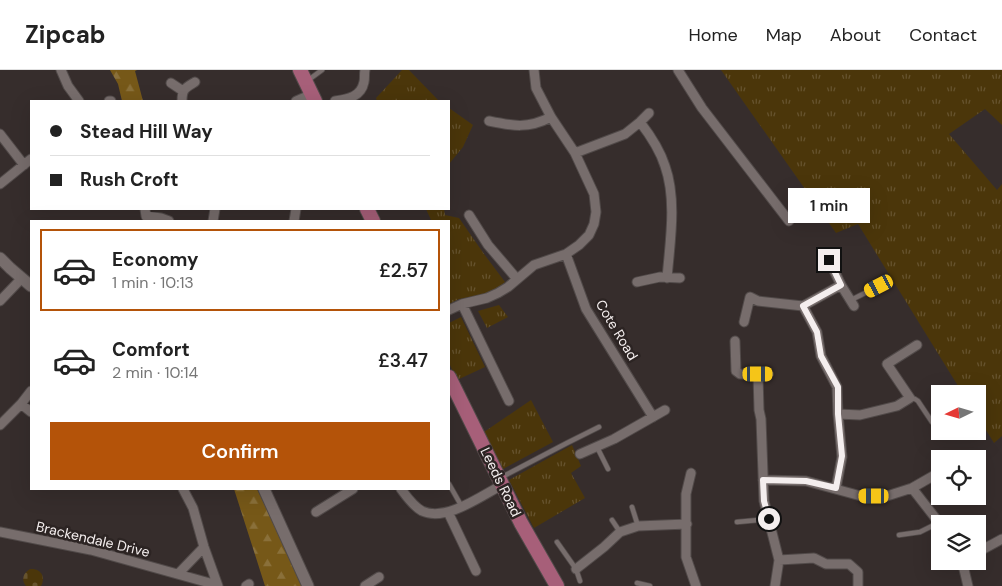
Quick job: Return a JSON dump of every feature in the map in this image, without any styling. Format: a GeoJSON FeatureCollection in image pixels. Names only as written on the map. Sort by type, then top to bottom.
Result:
{"type":"FeatureCollection","features":[{"type":"Feature","properties":{"kind":"main road","name":"Leeds Road"},"geometry":{"type":"LineString","coordinates":[[450,379],[521,523],[557,586]]}},
{"type":"Feature","properties":{"kind":"street"},"geometry":{"type":"LineString","coordinates":[[61,70],[68,86],[78,100]]}},
{"type":"Feature","properties":{"kind":"street"},"geometry":{"type":"LineString","coordinates":[[342,100],[357,95],[362,88],[364,70]]}},
{"type":"Feature","properties":{"kind":"street"},"geometry":{"type":"LineString","coordinates":[[450,310],[462,304],[487,298],[508,287],[534,265],[566,254],[579,246],[589,235],[594,224],[596,212],[594,194],[574,153],[551,117],[536,88],[534,70]]}},
{"type":"Feature","properties":{"kind":"street"},"geometry":{"type":"LineString","coordinates":[[678,70],[702,108],[789,221]]}},
{"type":"Feature","properties":{"kind":"street"},"geometry":{"type":"LineString","coordinates":[[182,100],[184,89],[195,82]]}},
{"type":"Feature","properties":{"kind":"street"},"geometry":{"type":"LineString","coordinates":[[171,83],[183,91]]}},
{"type":"Feature","properties":{"kind":"street"},"geometry":{"type":"LineString","coordinates":[[297,100],[308,87]]}},
{"type":"Feature","properties":{"kind":"street"},"geometry":{"type":"LineString","coordinates":[[574,153],[619,137],[630,131],[649,114]]}},
{"type":"Feature","properties":{"kind":"street"},"geometry":{"type":"LineString","coordinates":[[489,121],[522,126],[541,122],[551,117]]}},
{"type":"Feature","properties":{"kind":"street"},"geometry":{"type":"LineString","coordinates":[[640,122],[660,153],[665,164],[670,186],[667,278]]}},
{"type":"Feature","properties":{"kind":"street"},"geometry":{"type":"LineString","coordinates":[[0,134],[28,162],[0,184]]}},
{"type":"Feature","properties":{"kind":"street"},"geometry":{"type":"LineString","coordinates":[[146,215],[166,220]]}},
{"type":"Feature","properties":{"kind":"street"},"geometry":{"type":"LineString","coordinates":[[468,215],[488,245],[517,279]]}},
{"type":"Feature","properties":{"kind":"street","name":"Cote Road"},"geometry":{"type":"LineString","coordinates":[[566,254],[586,309],[653,417]]}},
{"type":"Feature","properties":{"kind":"street"},"geometry":{"type":"LineString","coordinates":[[0,258],[27,282],[0,301]]}},
{"type":"Feature","properties":{"kind":"street"},"geometry":{"type":"LineString","coordinates":[[829,260],[852,303]]}},
{"type":"Feature","properties":{"kind":"street"},"geometry":{"type":"LineString","coordinates":[[637,282],[650,279],[680,278]]}},
{"type":"Feature","properties":{"kind":"street"},"geometry":{"type":"LineString","coordinates":[[744,322],[750,297],[758,301],[803,306],[841,285]]}},
{"type":"Feature","properties":{"kind":"street"},"geometry":{"type":"LineString","coordinates":[[462,304],[508,400]]}},
{"type":"Feature","properties":{"kind":"street"},"geometry":{"type":"LineString","coordinates":[[803,306],[817,332],[821,356],[838,387],[838,414],[842,456],[836,488]]}},
{"type":"Feature","properties":{"kind":"street"},"geometry":{"type":"LineString","coordinates":[[735,341],[736,371],[740,374],[758,374],[759,410],[762,419],[764,501],[780,560],[776,586]]}},
{"type":"Feature","properties":{"kind":"street"},"geometry":{"type":"LineString","coordinates":[[838,414],[860,415],[897,406],[910,398],[887,364],[917,344]]}},
{"type":"Feature","properties":{"kind":"street"},"geometry":{"type":"LineString","coordinates":[[0,425],[30,392]]}},
{"type":"Feature","properties":{"kind":"street"},"geometry":{"type":"LineString","coordinates":[[21,404],[30,411]]}},
{"type":"Feature","properties":{"kind":"street"},"geometry":{"type":"LineString","coordinates":[[580,454],[614,439],[665,410]]}},
{"type":"Feature","properties":{"kind":"street"},"geometry":{"type":"LineString","coordinates":[[691,473],[686,494],[686,557],[696,586]]}},
{"type":"Feature","properties":{"kind":"street"},"geometry":{"type":"LineString","coordinates":[[763,480],[806,481],[861,496],[886,496],[912,488],[931,477]]}},
{"type":"Feature","properties":{"kind":"street"},"geometry":{"type":"LineString","coordinates":[[402,490],[414,506],[423,512],[434,514],[462,507],[500,482]]}},
{"type":"Feature","properties":{"kind":"street"},"geometry":{"type":"LineString","coordinates":[[912,488],[934,515]]}},
{"type":"Feature","properties":{"kind":"street"},"geometry":{"type":"LineString","coordinates":[[184,490],[193,508],[218,586]]}},
{"type":"Feature","properties":{"kind":"street"},"geometry":{"type":"LineString","coordinates":[[264,490],[308,586]]}},
{"type":"Feature","properties":{"kind":"street"},"geometry":{"type":"LineString","coordinates":[[316,512],[351,490]]}},
{"type":"Feature","properties":{"kind":"street"},"geometry":{"type":"LineString","coordinates":[[448,512],[476,571]]}},
{"type":"Feature","properties":{"kind":"street"},"geometry":{"type":"LineString","coordinates":[[576,570],[620,532],[638,526],[687,524]]}},
{"type":"Feature","properties":{"kind":"street","name":"Brackendale Drive"},"geometry":{"type":"LineString","coordinates":[[0,532],[92,550],[218,586]]}},
{"type":"Feature","properties":{"kind":"street"},"geometry":{"type":"LineString","coordinates":[[986,548],[1002,539]]}},
{"type":"Feature","properties":{"kind":"street"},"geometry":{"type":"LineString","coordinates":[[178,574],[204,547]]}},
{"type":"Feature","properties":{"kind":"street"},"geometry":{"type":"LineString","coordinates":[[780,560],[814,558],[826,564],[849,564],[858,572],[858,586]]}},
{"type":"Feature","properties":{"kind":"street"},"geometry":{"type":"LineString","coordinates":[[964,570],[968,586]]}},
{"type":"Feature","properties":{"kind":"street"},"geometry":{"type":"LineString","coordinates":[[365,586],[379,577]]}},
{"type":"Feature","properties":{"kind":"lane"},"geometry":{"type":"LineString","coordinates":[[308,87],[322,70]]}},
{"type":"Feature","properties":{"kind":"lane"},"geometry":{"type":"LineString","coordinates":[[852,303],[879,286]]}},
{"type":"Feature","properties":{"kind":"lane"},"geometry":{"type":"LineString","coordinates":[[758,374],[771,374]]}},
{"type":"Feature","properties":{"kind":"lane"},"geometry":{"type":"LineString","coordinates":[[910,398],[918,401],[931,420]]}},
{"type":"Feature","properties":{"kind":"lane"},"geometry":{"type":"LineString","coordinates":[[500,482],[567,442],[599,427]]}},
{"type":"Feature","properties":{"kind":"lane"},"geometry":{"type":"LineString","coordinates":[[597,446],[608,469]]}},
{"type":"Feature","properties":{"kind":"lane"},"geometry":{"type":"LineString","coordinates":[[450,486],[462,507]]}},
{"type":"Feature","properties":{"kind":"lane"},"geometry":{"type":"LineString","coordinates":[[632,507],[638,526]]}},
{"type":"Feature","properties":{"kind":"lane"},"geometry":{"type":"LineString","coordinates":[[738,522],[769,519]]}},
{"type":"Feature","properties":{"kind":"lane"},"geometry":{"type":"LineString","coordinates":[[612,520],[620,532]]}},
{"type":"Feature","properties":{"kind":"lane"},"geometry":{"type":"LineString","coordinates":[[899,535],[920,532],[931,527]]}},
{"type":"Feature","properties":{"kind":"lane"},"geometry":{"type":"LineString","coordinates":[[557,542],[576,570],[580,581]]}},
{"type":"Feature","properties":{"kind":"lane"},"geometry":{"type":"LineString","coordinates":[[637,583],[650,586]]}},
{"type":"Feature","properties":{"kind":"green space"},"geometry":{"type":"Polygon","coordinates":[[[110,70],[137,70],[135,71],[143,100],[122,100],[118,84],[110,70]]]}},
{"type":"Feature","properties":{"kind":"green space"},"geometry":{"type":"Polygon","coordinates":[[[402,70],[409,70],[438,100],[377,100],[376,98],[402,70]]]}},
{"type":"Feature","properties":{"kind":"green space"},"geometry":{"type":"Polygon","coordinates":[[[721,70],[1002,70],[1002,125],[985,109],[949,134],[997,190],[1002,184],[1002,436],[994,443],[986,430],[986,385],[957,385],[858,224],[836,233],[721,70]]]}},
{"type":"Feature","properties":{"kind":"green space"},"geometry":{"type":"Polygon","coordinates":[[[450,109],[473,125],[463,147],[450,163],[450,109]]]}},
{"type":"Feature","properties":{"kind":"green space"},"geometry":{"type":"Polygon","coordinates":[[[426,210],[444,210],[445,215],[459,218],[505,282],[491,294],[459,299],[450,304],[450,220],[431,220],[426,210]]]}},
{"type":"Feature","properties":{"kind":"green space"},"geometry":{"type":"Polygon","coordinates":[[[499,305],[508,317],[487,328],[478,311],[499,305]]]}},
{"type":"Feature","properties":{"kind":"green space"},"geometry":{"type":"Polygon","coordinates":[[[461,317],[485,367],[457,380],[450,365],[450,322],[461,317]]]}},
{"type":"Feature","properties":{"kind":"green space"},"geometry":{"type":"Polygon","coordinates":[[[531,400],[553,442],[503,469],[484,432],[531,400]]]}},
{"type":"Feature","properties":{"kind":"green space"},"geometry":{"type":"Polygon","coordinates":[[[572,445],[581,466],[571,473],[585,498],[534,528],[509,480],[572,445]]]}},
{"type":"Feature","properties":{"kind":"green space"},"geometry":{"type":"Polygon","coordinates":[[[234,490],[257,490],[305,586],[265,586],[234,490]]]}},
{"type":"Feature","properties":{"kind":"green space"},"geometry":{"type":"Polygon","coordinates":[[[30,569],[37,570],[43,576],[41,586],[26,586],[24,584],[26,572],[30,569]]]}},
{"type":"Feature","properties":{"kind":"route"},"geometry":{"type":"LineString","coordinates":[[769,519],[764,501],[763,480],[806,481],[836,488],[842,456],[838,414],[838,387],[821,356],[817,332],[803,306],[841,285],[829,260]]}}]}
